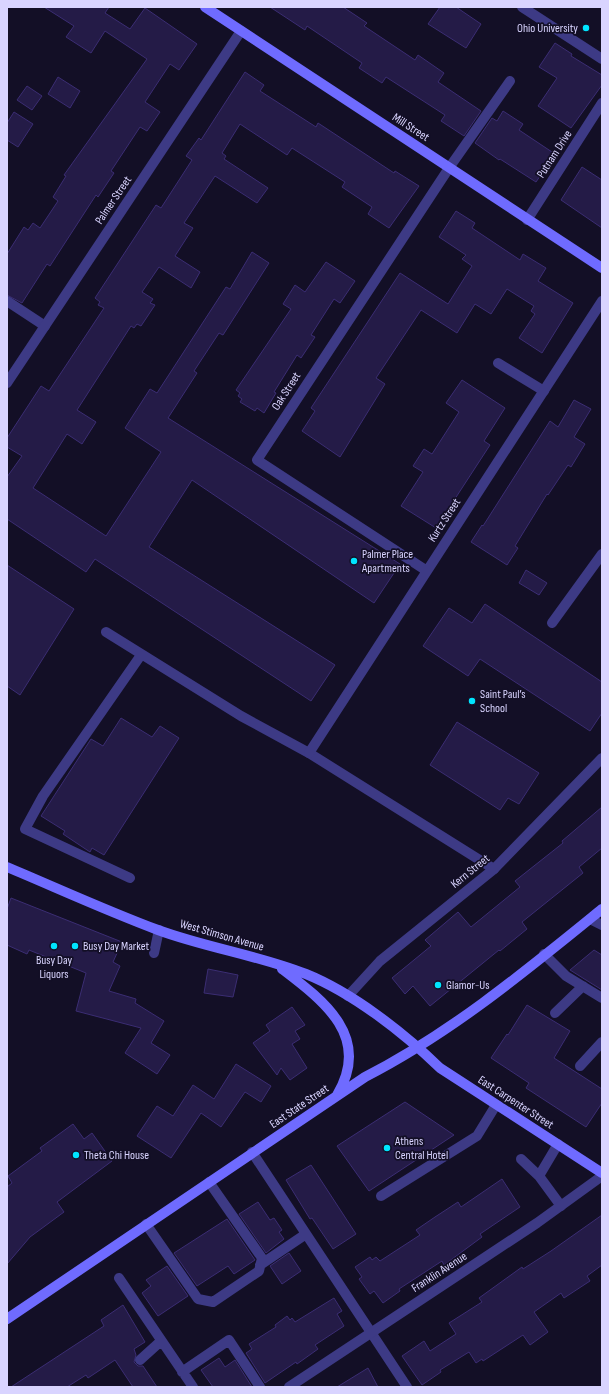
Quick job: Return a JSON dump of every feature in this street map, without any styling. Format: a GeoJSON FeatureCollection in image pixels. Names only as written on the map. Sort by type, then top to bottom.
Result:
{"type":"FeatureCollection","features":[{"type":"Feature","properties":{"kind":"main road","name":"Mill Street"},"geometry":{"type":"LineString","coordinates":[[205,7],[602,268]]}},
{"type":"Feature","properties":{"kind":"main road","name":"West Stimson Avenue"},"geometry":{"type":"LineString","coordinates":[[7,867],[159,930],[274,963],[319,979],[384,1020],[419,1047]]}},
{"type":"Feature","properties":{"kind":"main road","name":"East State Street"},"geometry":{"type":"LineString","coordinates":[[7,1319],[365,1077],[448,1029],[602,909]]}},
{"type":"Feature","properties":{"kind":"main road"},"geometry":{"type":"LineString","coordinates":[[274,963],[320,998],[345,1033],[348,1044],[348,1066],[342,1085],[335,1097]]}},
{"type":"Feature","properties":{"kind":"main road","name":"East Carpenter Street"},"geometry":{"type":"LineString","coordinates":[[419,1047],[440,1068],[558,1144],[602,1175]]}},
{"type":"Feature","properties":{"kind":"street"},"geometry":{"type":"LineString","coordinates":[[522,7],[602,58]]}},
{"type":"Feature","properties":{"kind":"street","name":"Palmer Street"},"geometry":{"type":"LineString","coordinates":[[7,383],[241,31]]}},
{"type":"Feature","properties":{"kind":"street"},"geometry":{"type":"LineString","coordinates":[[449,168],[510,81]]}},
{"type":"Feature","properties":{"kind":"street","name":"Putnam Drive"},"geometry":{"type":"LineString","coordinates":[[527,220],[602,102]]}},
{"type":"Feature","properties":{"kind":"street","name":"Oak Street"},"geometry":{"type":"LineString","coordinates":[[427,571],[257,460],[449,168]]}},
{"type":"Feature","properties":{"kind":"street"},"geometry":{"type":"LineString","coordinates":[[7,301],[45,326]]}},
{"type":"Feature","properties":{"kind":"street","name":"Kurtz Street"},"geometry":{"type":"LineString","coordinates":[[309,753],[602,301]]}},
{"type":"Feature","properties":{"kind":"street"},"geometry":{"type":"LineString","coordinates":[[498,363],[544,391]]}},
{"type":"Feature","properties":{"kind":"street"},"geometry":{"type":"LineString","coordinates":[[552,623],[602,554]]}},
{"type":"Feature","properties":{"kind":"street"},"geometry":{"type":"LineString","coordinates":[[106,632],[241,716],[309,753],[494,869]]}},
{"type":"Feature","properties":{"kind":"street"},"geometry":{"type":"LineString","coordinates":[[130,878],[25,829],[43,796],[141,655]]}},
{"type":"Feature","properties":{"kind":"street","name":"Kern Street"},"geometry":{"type":"LineString","coordinates":[[348,996],[380,961],[494,869],[602,758]]}},
{"type":"Feature","properties":{"kind":"street"},"geometry":{"type":"LineString","coordinates":[[590,919],[602,925]]}},
{"type":"Feature","properties":{"kind":"street"},"geometry":{"type":"LineString","coordinates":[[154,953],[159,930]]}},
{"type":"Feature","properties":{"kind":"street"},"geometry":{"type":"LineString","coordinates":[[544,954],[566,976],[602,998]]}},
{"type":"Feature","properties":{"kind":"street"},"geometry":{"type":"LineString","coordinates":[[555,1013],[583,986]]}},
{"type":"Feature","properties":{"kind":"street"},"geometry":{"type":"LineString","coordinates":[[580,1066],[602,1042]]}},
{"type":"Feature","properties":{"kind":"street"},"geometry":{"type":"LineString","coordinates":[[381,1196],[477,1136],[496,1105]]}},
{"type":"Feature","properties":{"kind":"street"},"geometry":{"type":"LineString","coordinates":[[539,1176],[558,1144]]}},
{"type":"Feature","properties":{"kind":"street"},"geometry":{"type":"LineString","coordinates":[[252,1152],[407,1387]]}},
{"type":"Feature","properties":{"kind":"street"},"geometry":{"type":"LineString","coordinates":[[521,1159],[539,1176],[561,1206]]}},
{"type":"Feature","properties":{"kind":"street","name":"Franklin Avenue"},"geometry":{"type":"LineString","coordinates":[[289,1387],[371,1331],[531,1228],[602,1175]]}},
{"type":"Feature","properties":{"kind":"street"},"geometry":{"type":"LineString","coordinates":[[146,1224],[198,1299],[213,1302],[259,1271],[262,1258],[209,1182]]}},
{"type":"Feature","properties":{"kind":"street"},"geometry":{"type":"LineString","coordinates":[[260,1265],[306,1234]]}},
{"type":"Feature","properties":{"kind":"street"},"geometry":{"type":"LineString","coordinates":[[119,1278],[193,1387]]}},
{"type":"Feature","properties":{"kind":"street"},"geometry":{"type":"LineString","coordinates":[[182,1372],[229,1340],[260,1387]]}},
{"type":"Feature","properties":{"kind":"street"},"geometry":{"type":"LineString","coordinates":[[140,1360],[162,1341]]}},
{"type":"Feature","properties":{"kind":"building"},"geometry":{"type":"Polygon","coordinates":[[[44,7],[109,7],[105,13],[130,29],[145,8],[197,44],[179,70],[170,64],[145,102],[160,112],[147,131],[140,127],[111,171],[114,173],[98,197],[96,195],[50,266],[47,264],[22,303],[7,295],[7,254],[24,227],[28,230],[33,223],[40,228],[58,201],[53,197],[66,176],[64,175],[147,59],[105,31],[91,53],[66,37],[74,26],[44,7]]]}},
{"type":"Feature","properties":{"kind":"building"},"geometry":{"type":"Polygon","coordinates":[[[270,7],[343,7],[367,23],[364,26],[415,60],[418,55],[444,73],[438,82],[481,111],[464,136],[441,121],[445,115],[386,77],[382,83],[359,68],[362,63],[307,26],[305,30],[270,7]]]}},
{"type":"Feature","properties":{"kind":"building"},"geometry":{"type":"Polygon","coordinates":[[[440,7],[456,7],[481,24],[466,48],[428,24],[440,7]]]}},
{"type":"Feature","properties":{"kind":"building"},"geometry":{"type":"Polygon","coordinates":[[[555,43],[572,54],[571,56],[602,75],[602,85],[571,128],[538,106],[557,78],[539,67],[555,43]]]}},
{"type":"Feature","properties":{"kind":"building"},"geometry":{"type":"Polygon","coordinates":[[[245,72],[264,85],[260,91],[316,127],[318,123],[394,173],[395,171],[419,186],[389,228],[368,214],[372,207],[342,187],[345,182],[292,148],[287,155],[240,124],[222,153],[226,156],[224,159],[268,188],[257,203],[215,176],[184,223],[193,228],[175,256],[200,272],[191,288],[159,267],[142,292],[153,299],[150,303],[155,305],[141,326],[137,324],[134,328],[131,326],[77,410],[96,422],[82,444],[67,434],[33,488],[106,536],[161,452],[125,428],[150,389],[157,393],[226,287],[230,289],[252,252],[269,263],[223,335],[219,333],[194,371],[197,373],[168,418],[400,564],[374,603],[192,480],[149,547],[335,665],[311,701],[95,559],[86,572],[7,519],[7,477],[22,456],[7,447],[7,438],[41,386],[49,391],[104,308],[98,305],[100,302],[95,298],[156,205],[161,208],[192,160],[186,156],[199,138],[201,140],[245,72]]]}},
{"type":"Feature","properties":{"kind":"building"},"geometry":{"type":"Polygon","coordinates":[[[58,77],[80,91],[70,108],[48,94],[58,77]]]}},
{"type":"Feature","properties":{"kind":"building"},"geometry":{"type":"Polygon","coordinates":[[[27,86],[42,96],[32,110],[17,100],[27,86]]]}},
{"type":"Feature","properties":{"kind":"building"},"geometry":{"type":"Polygon","coordinates":[[[503,111],[523,124],[519,130],[555,154],[536,182],[500,159],[499,160],[475,143],[492,118],[497,121],[503,111]]]}},
{"type":"Feature","properties":{"kind":"building"},"geometry":{"type":"Polygon","coordinates":[[[14,112],[33,124],[18,147],[7,140],[7,123],[14,112]]]}},
{"type":"Feature","properties":{"kind":"building"},"geometry":{"type":"Polygon","coordinates":[[[582,167],[602,180],[602,228],[561,200],[582,167]]]}},
{"type":"Feature","properties":{"kind":"building"},"geometry":{"type":"Polygon","coordinates":[[[456,211],[475,223],[472,228],[520,260],[523,254],[546,268],[538,281],[573,303],[542,353],[519,338],[535,314],[531,311],[534,306],[507,289],[491,314],[475,304],[457,333],[421,310],[376,378],[385,384],[340,457],[302,431],[315,411],[311,408],[400,273],[448,304],[472,266],[462,259],[466,255],[439,237],[456,211]]]}},
{"type":"Feature","properties":{"kind":"building"},"geometry":{"type":"Polygon","coordinates":[[[326,262],[355,281],[340,303],[334,299],[311,335],[315,337],[301,358],[297,355],[274,392],[276,393],[264,413],[257,408],[255,411],[240,402],[242,399],[238,396],[240,393],[236,390],[291,309],[283,304],[295,285],[305,292],[326,262]]]}},
{"type":"Feature","properties":{"kind":"building"},"geometry":{"type":"Polygon","coordinates":[[[462,380],[505,408],[484,441],[490,445],[436,528],[401,506],[423,472],[413,466],[424,449],[432,454],[459,412],[446,403],[462,380]]]}},
{"type":"Feature","properties":{"kind":"building"},"geometry":{"type":"Polygon","coordinates":[[[574,400],[591,409],[574,437],[585,444],[571,467],[568,465],[548,495],[547,494],[515,546],[518,548],[507,565],[471,542],[482,525],[483,526],[550,421],[558,427],[574,400]]]}},
{"type":"Feature","properties":{"kind":"building"},"geometry":{"type":"Polygon","coordinates":[[[7,565],[74,609],[20,695],[7,686],[7,565]]]}},
{"type":"Feature","properties":{"kind":"building"},"geometry":{"type":"Polygon","coordinates":[[[526,570],[547,583],[539,595],[519,583],[526,570]]]}},
{"type":"Feature","properties":{"kind":"building"},"geometry":{"type":"Polygon","coordinates":[[[485,604],[602,682],[602,713],[590,731],[480,659],[468,676],[423,646],[449,608],[472,623],[485,604]]]}},
{"type":"Feature","properties":{"kind":"building"},"geometry":{"type":"Polygon","coordinates":[[[121,718],[152,737],[160,726],[179,738],[104,855],[92,848],[90,852],[63,834],[65,831],[41,816],[91,739],[103,746],[121,718]]]}},
{"type":"Feature","properties":{"kind":"building"},"geometry":{"type":"Polygon","coordinates":[[[457,722],[539,773],[519,804],[508,798],[500,810],[430,765],[457,722]]]}},
{"type":"Feature","properties":{"kind":"building"},"geometry":{"type":"Polygon","coordinates":[[[602,807],[602,848],[579,867],[583,873],[522,922],[527,929],[430,1006],[413,986],[405,994],[392,978],[431,946],[425,940],[458,912],[471,927],[520,887],[515,881],[563,843],[562,841],[602,807]]]}},
{"type":"Feature","properties":{"kind":"building"},"geometry":{"type":"Polygon","coordinates":[[[11,898],[122,942],[113,962],[120,966],[109,991],[136,999],[135,1003],[164,1021],[151,1043],[170,1055],[157,1074],[125,1053],[141,1028],[76,1011],[86,973],[29,950],[27,954],[7,945],[7,909],[11,898]]]}},
{"type":"Feature","properties":{"kind":"building"},"geometry":{"type":"Polygon","coordinates":[[[594,950],[602,955],[602,990],[570,970],[594,950]]]}},
{"type":"Feature","properties":{"kind":"building"},"geometry":{"type":"Polygon","coordinates":[[[208,969],[238,975],[233,997],[204,993],[208,969]]]}},
{"type":"Feature","properties":{"kind":"building"},"geometry":{"type":"Polygon","coordinates":[[[527,1005],[570,1031],[554,1058],[602,1089],[602,1103],[586,1127],[526,1088],[529,1083],[491,1058],[527,1005]]]}},
{"type":"Feature","properties":{"kind":"building"},"geometry":{"type":"Polygon","coordinates":[[[292,1007],[305,1025],[295,1031],[300,1039],[292,1044],[307,1068],[290,1080],[281,1068],[277,1075],[253,1043],[270,1031],[266,1025],[292,1007]]]}},
{"type":"Feature","properties":{"kind":"building"},"geometry":{"type":"Polygon","coordinates":[[[236,1064],[271,1086],[261,1102],[245,1092],[221,1127],[201,1113],[171,1158],[137,1136],[157,1106],[173,1116],[193,1085],[214,1099],[236,1064]]]}},
{"type":"Feature","properties":{"kind":"building","name":"Athens Central Hotel"},"geometry":{"type":"Polygon","coordinates":[[[405,1102],[454,1135],[369,1191],[337,1146],[405,1102]]]}},
{"type":"Feature","properties":{"kind":"building"},"geometry":{"type":"Polygon","coordinates":[[[73,1124],[84,1139],[92,1133],[112,1161],[57,1202],[64,1212],[30,1237],[7,1264],[7,1187],[12,1183],[8,1176],[42,1151],[40,1148],[73,1124]]]}},
{"type":"Feature","properties":{"kind":"building"},"geometry":{"type":"Polygon","coordinates":[[[311,1165],[356,1234],[333,1249],[312,1218],[310,1219],[286,1180],[311,1165]]]}},
{"type":"Feature","properties":{"kind":"building"},"geometry":{"type":"Polygon","coordinates":[[[502,1179],[520,1207],[480,1234],[482,1237],[444,1265],[442,1261],[399,1289],[400,1291],[383,1303],[374,1291],[370,1294],[359,1279],[362,1277],[355,1267],[370,1257],[372,1260],[376,1257],[380,1261],[420,1235],[416,1230],[435,1217],[458,1202],[461,1207],[502,1179]]]}},
{"type":"Feature","properties":{"kind":"building"},"geometry":{"type":"Polygon","coordinates":[[[258,1202],[270,1220],[274,1218],[282,1230],[279,1232],[284,1239],[266,1253],[239,1214],[258,1202]]]}},
{"type":"Feature","properties":{"kind":"building"},"geometry":{"type":"Polygon","coordinates":[[[602,1215],[602,1265],[587,1276],[590,1281],[564,1298],[561,1293],[534,1312],[548,1332],[530,1345],[523,1335],[483,1361],[482,1359],[476,1363],[469,1352],[440,1370],[441,1372],[422,1385],[402,1356],[424,1341],[430,1351],[456,1334],[449,1323],[482,1302],[479,1298],[522,1267],[523,1269],[551,1251],[602,1215]]]}},
{"type":"Feature","properties":{"kind":"building"},"geometry":{"type":"Polygon","coordinates":[[[227,1219],[255,1260],[234,1274],[228,1266],[197,1286],[174,1253],[227,1219]]]}},
{"type":"Feature","properties":{"kind":"building"},"geometry":{"type":"Polygon","coordinates":[[[289,1253],[301,1271],[282,1284],[270,1266],[289,1253]]]}},
{"type":"Feature","properties":{"kind":"building"},"geometry":{"type":"Polygon","coordinates":[[[167,1266],[188,1296],[158,1316],[142,1293],[151,1286],[146,1280],[167,1266]]]}},
{"type":"Feature","properties":{"kind":"building"},"geometry":{"type":"Polygon","coordinates":[[[334,1298],[342,1311],[337,1314],[344,1326],[315,1345],[318,1349],[297,1364],[296,1362],[265,1383],[246,1353],[252,1349],[249,1344],[276,1327],[275,1325],[287,1316],[290,1320],[292,1318],[295,1322],[334,1298]]]}},
{"type":"Feature","properties":{"kind":"building"},"geometry":{"type":"Polygon","coordinates":[[[123,1305],[145,1342],[134,1349],[136,1355],[134,1362],[138,1366],[143,1366],[157,1387],[133,1387],[115,1360],[88,1378],[86,1375],[67,1387],[11,1387],[104,1326],[101,1320],[123,1305]]]}},
{"type":"Feature","properties":{"kind":"building"},"geometry":{"type":"Polygon","coordinates":[[[219,1358],[225,1367],[235,1360],[252,1387],[213,1387],[201,1370],[219,1358]]]}},
{"type":"Feature","properties":{"kind":"building"},"geometry":{"type":"Polygon","coordinates":[[[368,1368],[378,1387],[337,1387],[368,1368]]]}},
{"type":"Feature","properties":{"kind":"place","name":"Ohio University"},"geometry":{"type":"Point","coordinates":[586,28]}},
{"type":"Feature","properties":{"kind":"place","name":"Palmer Place Apartments"},"geometry":{"type":"Point","coordinates":[354,561]}},
{"type":"Feature","properties":{"kind":"place","name":"Saint Paul’s School"},"geometry":{"type":"Point","coordinates":[472,701]}},
{"type":"Feature","properties":{"kind":"place","name":"Busy Day Liquors"},"geometry":{"type":"Point","coordinates":[54,946]}},
{"type":"Feature","properties":{"kind":"place","name":"Busy Day Market"},"geometry":{"type":"Point","coordinates":[75,946]}},
{"type":"Feature","properties":{"kind":"place","name":"Glamor-Us"},"geometry":{"type":"Point","coordinates":[438,985]}},
{"type":"Feature","properties":{"kind":"place","name":"Athens Central Hotel"},"geometry":{"type":"Point","coordinates":[387,1148]}},
{"type":"Feature","properties":{"kind":"place","name":"Theta Chi House"},"geometry":{"type":"Point","coordinates":[76,1155]}}]}
